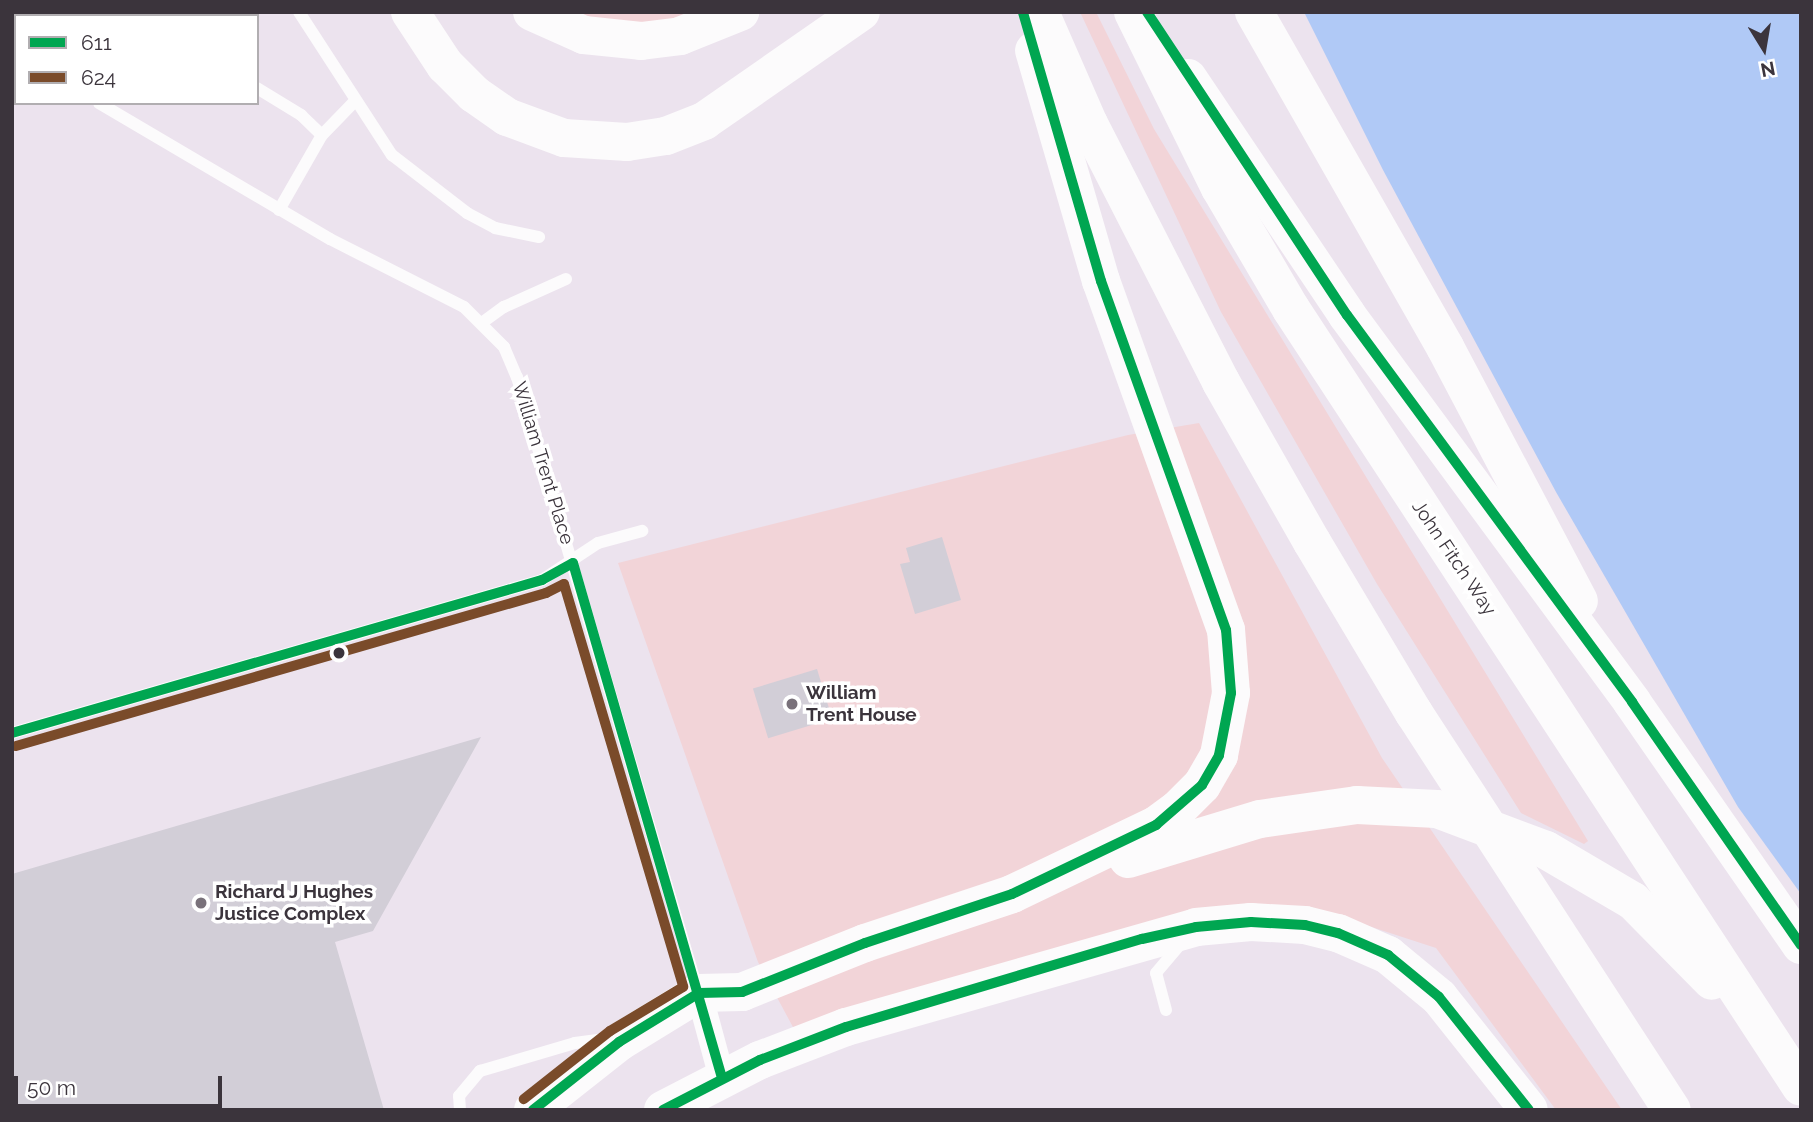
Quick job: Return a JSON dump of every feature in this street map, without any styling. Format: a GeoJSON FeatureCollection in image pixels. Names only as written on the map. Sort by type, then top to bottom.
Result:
{"type":"FeatureCollection","features":[{"type":"Feature","properties":{"kind":"main road"},"geometry":{"type":"LineString","coordinates":[[410,12],[445,65],[474,94],[507,117],[564,138],[627,142],[666,136],[704,121],[860,12]]}},
{"type":"Feature","properties":{"kind":"main road"},"geometry":{"type":"LineString","coordinates":[[532,12],[584,35],[641,41],[680,36],[740,12]]}},
{"type":"Feature","properties":{"kind":"main road"},"geometry":{"type":"LineString","coordinates":[[1012,894],[1156,825],[1177,810],[1202,785],[1219,755],[1231,693],[1226,630],[1101,281],[1023,12]]}},
{"type":"Feature","properties":{"kind":"main road"},"geometry":{"type":"LineString","coordinates":[[1040,12],[1089,124],[1222,382],[1414,713],[1592,991],[1672,1110]]}},
{"type":"Feature","properties":{"kind":"main road","name":"John Fitch Way"},"geometry":{"type":"LineString","coordinates":[[1133,12],[1220,188],[1291,309],[1801,1087]]}},
{"type":"Feature","properties":{"kind":"main road"},"geometry":{"type":"LineString","coordinates":[[1147,12],[1217,124],[1347,315],[1632,702],[1801,945]]}},
{"type":"Feature","properties":{"kind":"main road"},"geometry":{"type":"LineString","coordinates":[[1262,24],[1445,347],[1632,702]]}},
{"type":"Feature","properties":{"kind":"main road"},"geometry":{"type":"LineString","coordinates":[[533,1110],[629,1036],[699,993],[742,992],[854,947],[1012,894],[1260,819],[1357,805],[1437,809],[1546,850],[1633,901],[1772,1042]]}},
{"type":"Feature","properties":{"kind":"main road"},"geometry":{"type":"LineString","coordinates":[[663,1110],[722,1078],[846,1027],[1196,927],[1251,922],[1305,925],[1338,933],[1388,956],[1439,997],[1529,1110]]}},
{"type":"Feature","properties":{"kind":"street","name":"William Trent Place"},"geometry":{"type":"LineString","coordinates":[[699,993],[722,1078]]}},
{"type":"Feature","properties":{"kind":"lane"},"geometry":{"type":"LineString","coordinates":[[299,12],[354,102],[392,155],[467,214],[495,228],[539,237]]}},
{"type":"Feature","properties":{"kind":"lane"},"geometry":{"type":"LineString","coordinates":[[259,89],[301,115],[322,135]]}},
{"type":"Feature","properties":{"kind":"lane"},"geometry":{"type":"LineString","coordinates":[[279,210],[322,135],[354,102]]}},
{"type":"Feature","properties":{"kind":"lane","name":"William Trent Place"},"geometry":{"type":"LineString","coordinates":[[102,105],[279,210],[464,307],[483,322],[504,347],[517,377],[699,993]]}},
{"type":"Feature","properties":{"kind":"lane"},"geometry":{"type":"LineString","coordinates":[[483,322],[504,307],[566,279]]}},
{"type":"Feature","properties":{"kind":"lane"},"geometry":{"type":"LineString","coordinates":[[12,733],[542,580],[573,563],[598,543],[642,530]]}},
{"type":"Feature","properties":{"kind":"lane"},"geometry":{"type":"LineString","coordinates":[[1166,1010],[1156,973],[1196,927]]}},
{"type":"Feature","properties":{"kind":"lane"},"geometry":{"type":"LineString","coordinates":[[460,1110],[460,1096],[481,1071],[575,1042],[629,1036]]}},
{"type":"Feature","properties":{"kind":"shaded area"},"geometry":{"type":"Polygon","coordinates":[[[562,12],[710,12],[642,28],[562,12]]]}},
{"type":"Feature","properties":{"kind":"shaded area"},"geometry":{"type":"Polygon","coordinates":[[[1080,12],[1096,12],[1154,129],[1588,841],[1584,844],[1521,813],[1377,584],[1221,312],[1080,12]]]}},
{"type":"Feature","properties":{"kind":"shaded area"},"geometry":{"type":"Polygon","coordinates":[[[1199,423],[1382,758],[1622,1110],[1556,1110],[1436,948],[1344,918],[1171,917],[794,1029],[758,962],[618,563],[1128,435],[1199,423]]]}},
{"type":"Feature","properties":{"kind":"water"},"geometry":{"type":"Polygon","coordinates":[[[1304,12],[1801,12],[1801,894],[1738,807],[1556,492],[1383,170],[1304,12]]]}},
{"type":"Feature","properties":{"kind":"building"},"geometry":{"type":"Polygon","coordinates":[[[942,537],[961,600],[915,614],[900,564],[910,562],[906,548],[942,537]]]}},
{"type":"Feature","properties":{"kind":"building","name":"William Trent House"},"geometry":{"type":"Polygon","coordinates":[[[817,669],[832,719],[768,738],[753,689],[817,669]]]}},
{"type":"Feature","properties":{"kind":"building","name":"Richard J Hughes Justice Complex"},"geometry":{"type":"Polygon","coordinates":[[[481,737],[373,931],[335,942],[384,1110],[12,1110],[12,874],[481,737]]]}},
{"type":"Feature","properties":{"kind":"transit line","name":"611"},"geometry":{"type":"LineString","coordinates":[[533,1110],[619,1042],[699,993],[742,992],[865,943],[1012,894],[1156,825],[1202,785],[1219,755],[1231,693],[1226,630],[1101,281],[1023,12]]}},
{"type":"Feature","properties":{"kind":"transit line","name":"611"},"geometry":{"type":"LineString","coordinates":[[1147,12],[1347,315],[1632,702],[1801,945]]}},
{"type":"Feature","properties":{"kind":"transit line","name":"611"},"geometry":{"type":"LineString","coordinates":[[12,733],[542,580],[573,563],[722,1078]]}},
{"type":"Feature","properties":{"kind":"transit line","name":"624"},"geometry":{"type":"LineString","coordinates":[[16,746],[546,593],[564,584],[683,987],[610,1031],[524,1099]]}},
{"type":"Feature","properties":{"kind":"transit line","name":"611"},"geometry":{"type":"LineString","coordinates":[[663,1110],[760,1060],[846,1027],[1142,939],[1196,927],[1251,922],[1305,925],[1338,933],[1388,955],[1439,997],[1529,1110]]}},
{"type":"Feature","properties":{"kind":"place","name":"William Trent House"},"geometry":{"type":"Point","coordinates":[792,704]}},
{"type":"Feature","properties":{"kind":"place","name":"Richard J Hughes Justice Complex"},"geometry":{"type":"Point","coordinates":[201,903]}}]}
